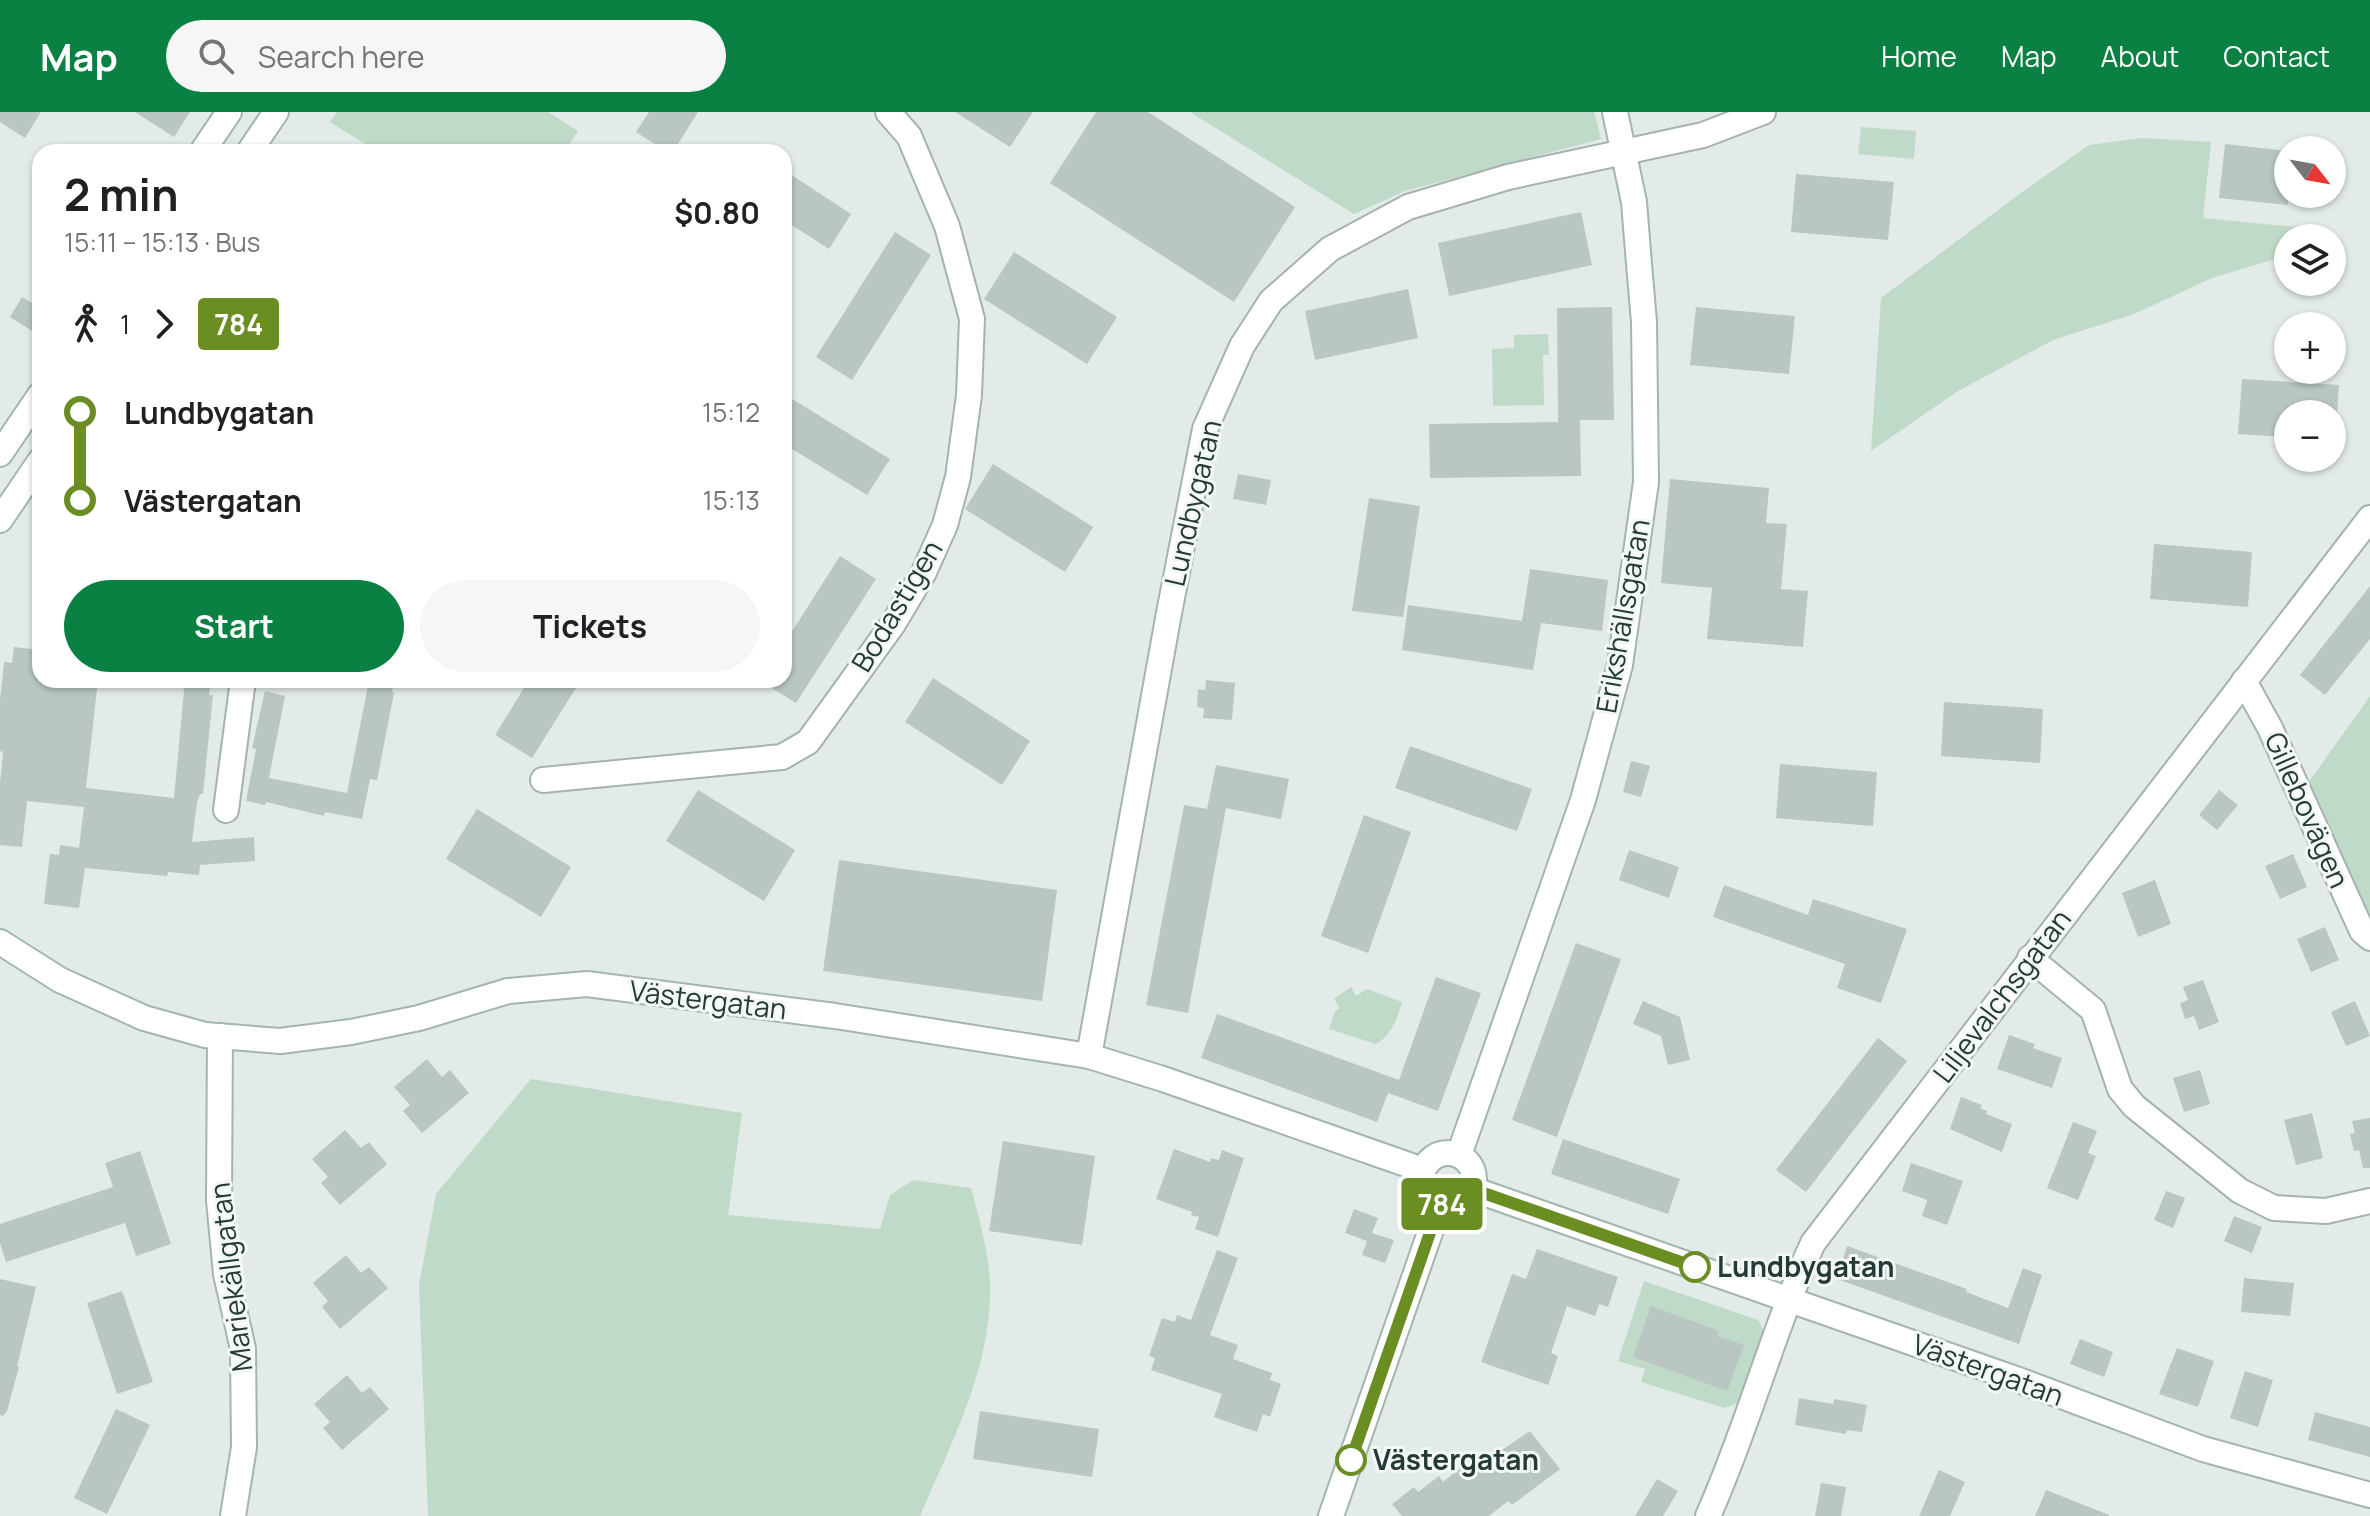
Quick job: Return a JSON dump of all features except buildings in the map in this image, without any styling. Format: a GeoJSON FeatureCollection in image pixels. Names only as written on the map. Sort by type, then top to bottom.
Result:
{"type":"FeatureCollection","features":[{"type":"Feature","properties":{"kind":"street"},"geometry":{"type":"LineString","coordinates":[[207,144],[229,112]]}},
{"type":"Feature","properties":{"kind":"street"},"geometry":{"type":"LineString","coordinates":[[254,144],[276,112]]}},
{"type":"Feature","properties":{"kind":"street","name":"Bodastigen"},"geometry":{"type":"LineString","coordinates":[[543,780],[782,757],[808,742],[893,624],[924,572],[945,525],[958,477],[969,395],[972,319],[947,226],[909,136],[888,112]]}},
{"type":"Feature","properties":{"kind":"street","name":"Erikshällsgatan"},"geometry":{"type":"LineString","coordinates":[[1459,1155],[1583,800],[1620,665],[1646,482],[1644,322],[1634,202],[1615,112]]}},
{"type":"Feature","properties":{"kind":"street","name":"Lundbygatan"},"geometry":{"type":"LineString","coordinates":[[1089,1056],[1205,429],[1242,346],[1271,301],[1330,249],[1408,207],[1508,177],[1703,135],[1763,112]]}},
{"type":"Feature","properties":{"kind":"street"},"geometry":{"type":"LineString","coordinates":[[0,454],[32,407]]}},
{"type":"Feature","properties":{"kind":"street"},"geometry":{"type":"LineString","coordinates":[[0,520],[32,473]]}},
{"type":"Feature","properties":{"kind":"street","name":"Liljevalchsgatan"},"geometry":{"type":"LineString","coordinates":[[1708,1516],[1726,1476],[1788,1299],[1813,1243],[2370,518]]}},
{"type":"Feature","properties":{"kind":"street","name":"Gillebovägen"},"geometry":{"type":"LineString","coordinates":[[2244,681],[2270,728],[2362,931],[2370,938]]}},
{"type":"Feature","properties":{"kind":"street"},"geometry":{"type":"LineString","coordinates":[[226,810],[242,688]]}},
{"type":"Feature","properties":{"kind":"street","name":"Västergatan"},"geometry":{"type":"LineString","coordinates":[[0,942],[60,980],[144,1018],[205,1035],[280,1041],[351,1032],[419,1018],[508,991],[587,984],[835,1016],[1089,1056],[1423,1170]]}},
{"type":"Feature","properties":{"kind":"street"},"geometry":{"type":"LineString","coordinates":[[2030,958],[2093,1010],[2120,1089],[2134,1106],[2240,1191],[2274,1208],[2326,1211],[2370,1201]]}},
{"type":"Feature","properties":{"kind":"street","name":"Mariekällgatan"},"geometry":{"type":"LineString","coordinates":[[220,1036],[219,1200],[226,1274],[243,1349],[244,1447],[233,1516]]}},
{"type":"Feature","properties":{"kind":"street"},"geometry":{"type":"LineString","coordinates":[[1447,1152],[1459,1155],[1469,1163],[1474,1175],[1472,1189],[1463,1200],[1449,1205],[1440,1204],[1426,1193],[1423,1170],[1434,1157],[1447,1152]]}},
{"type":"Feature","properties":{"kind":"street","name":"Västergatan"},"geometry":{"type":"LineString","coordinates":[[1472,1189],[2016,1379],[2203,1449],[2370,1495]]}},
{"type":"Feature","properties":{"kind":"street"},"geometry":{"type":"LineString","coordinates":[[1331,1516],[1440,1204]]}},
{"type":"Feature","properties":{"kind":"green space"},"geometry":{"type":"Polygon","coordinates":[[[337,112],[548,112],[578,131],[570,144],[365,144],[330,122],[337,112]]]}},
{"type":"Feature","properties":{"kind":"green space"},"geometry":{"type":"Polygon","coordinates":[[[1190,112],[1594,112],[1601,139],[1405,191],[1354,214],[1190,112]]]}},
{"type":"Feature","properties":{"kind":"green space"},"geometry":{"type":"Polygon","coordinates":[[[1861,127],[1916,131],[1914,159],[1858,154],[1861,127]]]}},
{"type":"Feature","properties":{"kind":"green space"},"geometry":{"type":"Polygon","coordinates":[[[2141,138],[2211,142],[2203,218],[2274,225],[2274,259],[2212,278],[2134,314],[2053,340],[1958,391],[1871,451],[1881,298],[2089,145],[2141,138]]]}},
{"type":"Feature","properties":{"kind":"green space"},"geometry":{"type":"Polygon","coordinates":[[[1548,334],[1549,355],[1543,355],[1544,405],[1493,406],[1492,349],[1514,348],[1514,335],[1548,334]]]}},
{"type":"Feature","properties":{"kind":"green space"},"geometry":{"type":"Polygon","coordinates":[[[2370,696],[2370,917],[2308,783],[2370,696]]]}},
{"type":"Feature","properties":{"kind":"green space"},"geometry":{"type":"Polygon","coordinates":[[[1351,987],[1356,996],[1367,989],[1402,1002],[1390,1031],[1376,1044],[1329,1029],[1335,1011],[1340,1008],[1334,999],[1351,987]]]}},
{"type":"Feature","properties":{"kind":"green space"},"geometry":{"type":"Polygon","coordinates":[[[531,1079],[742,1113],[728,1215],[880,1229],[890,1195],[913,1180],[971,1188],[989,1272],[989,1315],[968,1403],[920,1516],[428,1516],[419,1285],[436,1194],[531,1079]]]}},
{"type":"Feature","properties":{"kind":"green space"},"geometry":{"type":"Polygon","coordinates":[[[1644,1281],[1758,1320],[1769,1340],[1749,1398],[1725,1408],[1641,1382],[1645,1369],[1618,1361],[1644,1281]]]}},
{"type":"Feature","properties":{"kind":"bus line","name":"784"},"geometry":{"type":"LineString","coordinates":[[1351,1460],[1440,1204],[1449,1205],[1463,1200],[1472,1189],[1695,1267]]}},
{"type":"Feature","properties":{"kind":"place","name":"Lundbygatan"},"geometry":{"type":"Point","coordinates":[1695,1267]}},
{"type":"Feature","properties":{"kind":"place","name":"Västergatan"},"geometry":{"type":"Point","coordinates":[1351,1460]}}]}
